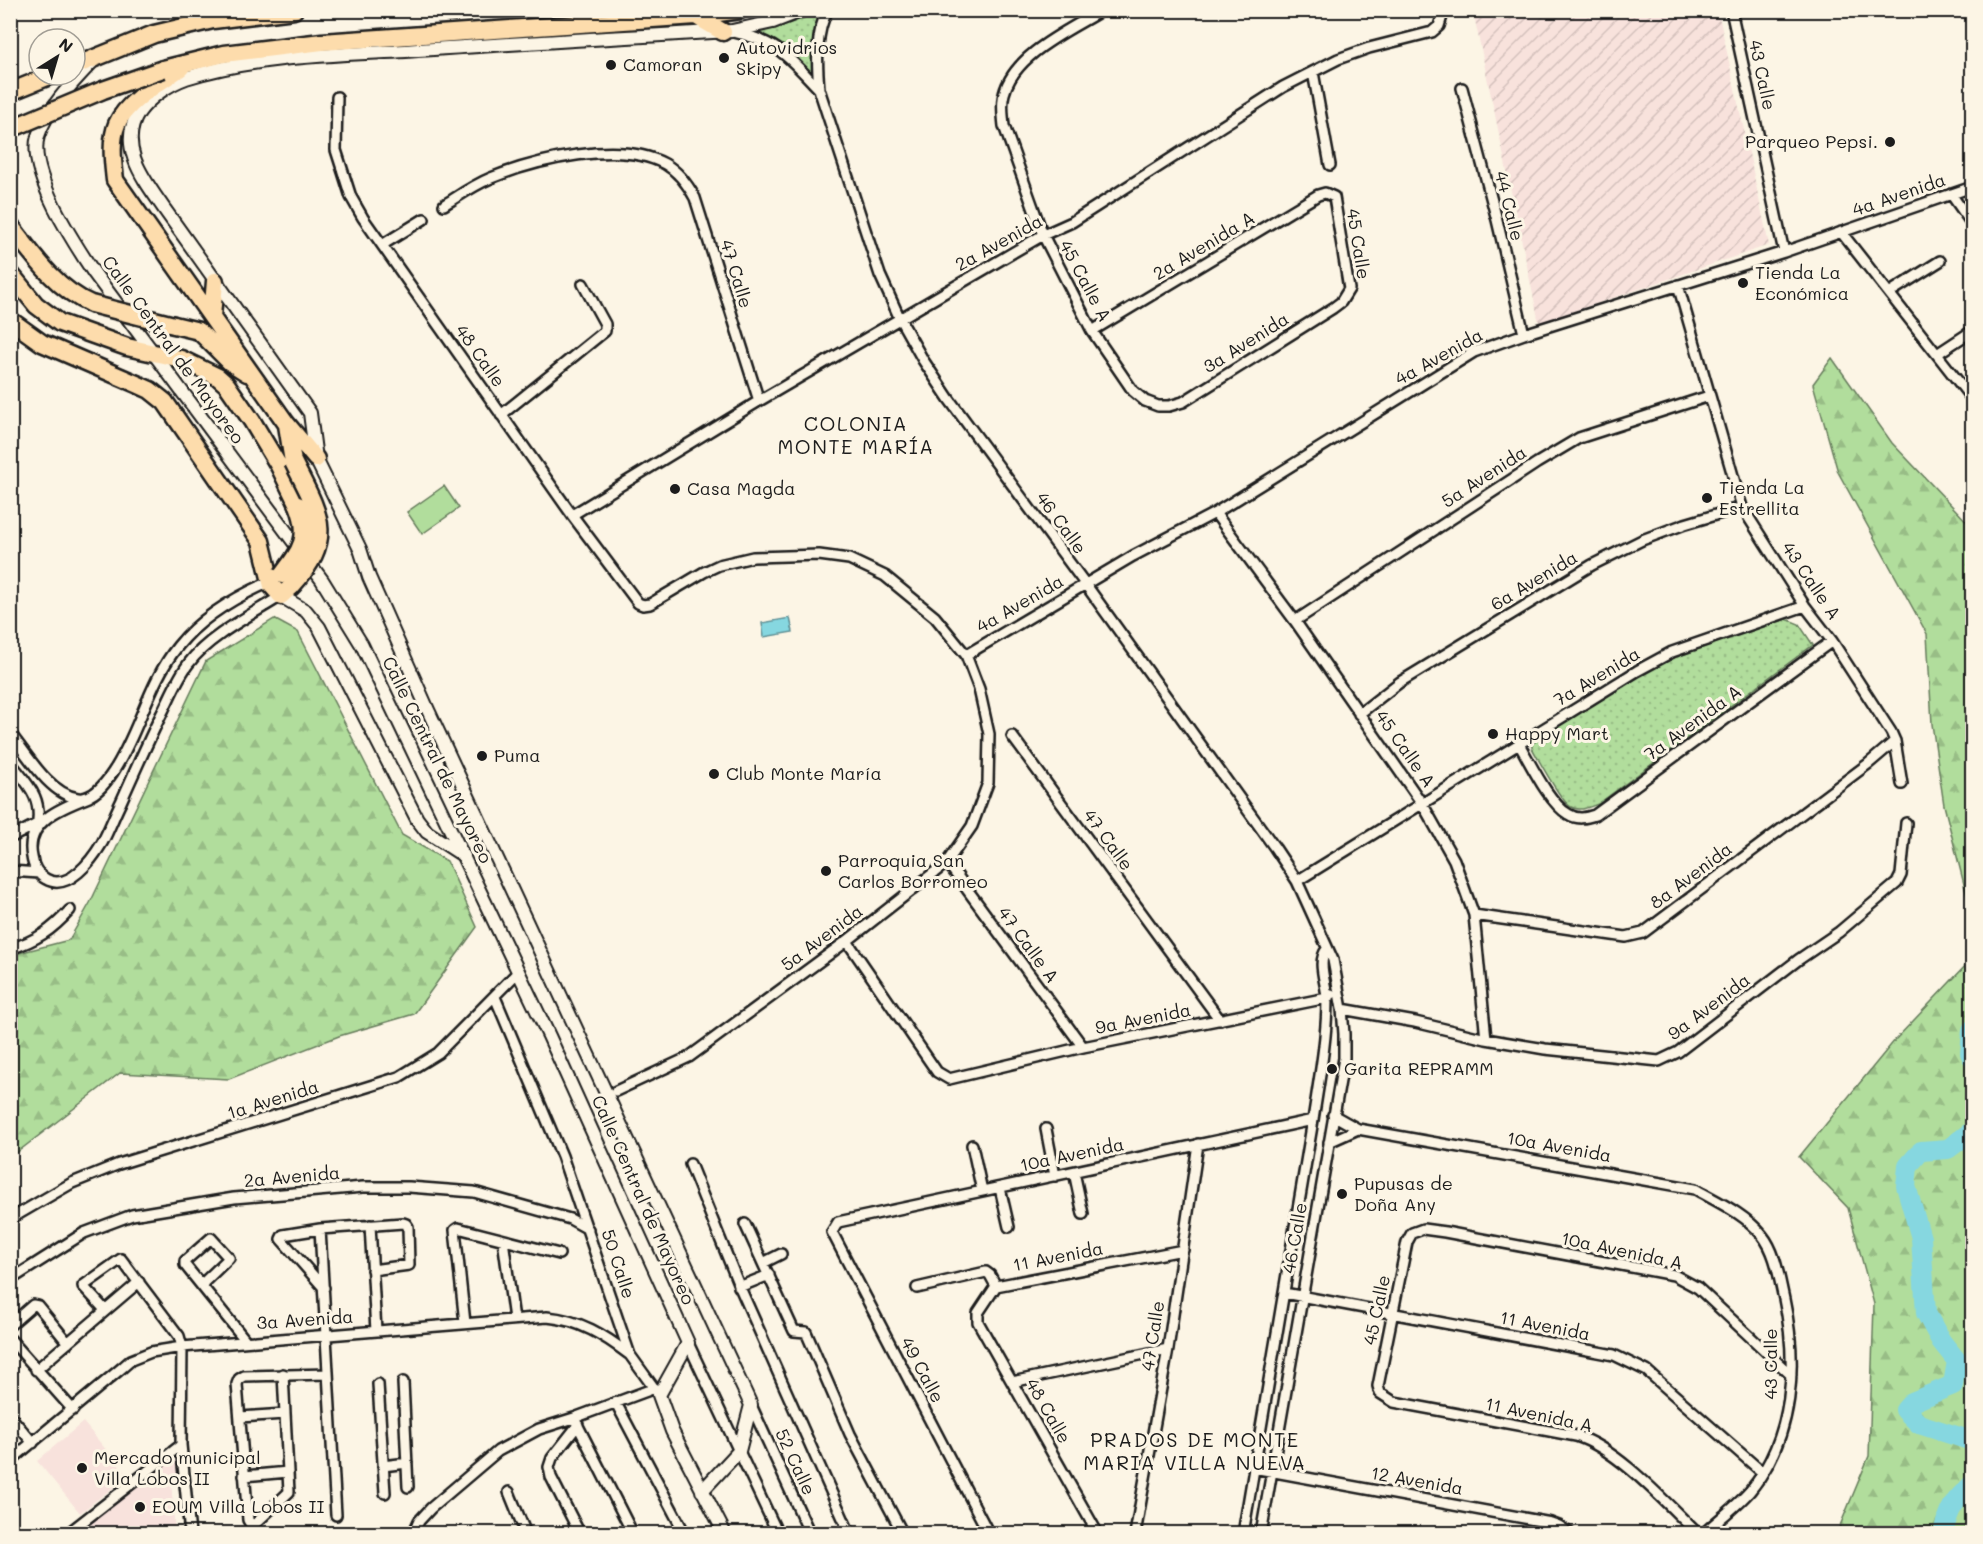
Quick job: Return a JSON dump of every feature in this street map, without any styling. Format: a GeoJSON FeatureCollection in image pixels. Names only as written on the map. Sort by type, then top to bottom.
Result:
{"type":"FeatureCollection","features":[{"type":"Feature","properties":{"kind":"highway"},"geometry":{"type":"LineString","coordinates":[[87,61],[154,34],[213,15],[294,10]]}},
{"type":"Feature","properties":{"kind":"highway"},"geometry":{"type":"LineString","coordinates":[[10,129],[103,90],[163,69],[224,54],[322,42],[696,16],[740,10]]}},
{"type":"Feature","properties":{"kind":"highway"},"geometry":{"type":"LineString","coordinates":[[696,16],[728,32]]}},
{"type":"Feature","properties":{"kind":"highway"},"geometry":{"type":"LineString","coordinates":[[186,64],[126,111],[117,124],[113,145],[115,180],[286,423],[316,459]]}},
{"type":"Feature","properties":{"kind":"highway"},"geometry":{"type":"LineString","coordinates":[[10,93],[27,86]]}},
{"type":"Feature","properties":{"kind":"highway"},"geometry":{"type":"LineString","coordinates":[[10,225],[52,276],[71,293],[91,303],[199,331],[230,362],[256,379]]}},
{"type":"Feature","properties":{"kind":"highway"},"geometry":{"type":"LineString","coordinates":[[10,273],[36,305],[60,323],[127,347],[182,359],[218,377],[227,386],[279,466],[298,505],[304,525],[303,540],[299,551],[282,585]]}},
{"type":"Feature","properties":{"kind":"highway"},"geometry":{"type":"LineString","coordinates":[[212,317],[215,281]]}},
{"type":"Feature","properties":{"kind":"highway"},"geometry":{"type":"LineString","coordinates":[[10,320],[42,343],[144,388],[165,402],[261,541],[282,585]]}},
{"type":"Feature","properties":{"kind":"highway"},"geometry":{"type":"LineString","coordinates":[[282,585],[313,559],[320,536],[316,511],[293,462],[286,423]]}},
{"type":"Feature","properties":{"kind":"main road","name":"Calle Central de Mayoreo"},"geometry":{"type":"LineString","coordinates":[[751,1405],[440,735],[369,577],[360,549],[316,459],[310,413],[165,210],[134,160],[132,128],[148,96],[197,75],[236,66],[327,56],[728,32],[773,22],[804,10]]}},
{"type":"Feature","properties":{"kind":"main road","name":"Calle Central de Mayoreo"},"geometry":{"type":"LineString","coordinates":[[97,57],[67,88],[43,126],[37,141],[38,161],[52,202],[66,231],[107,292],[159,355],[322,580],[351,625],[519,971],[688,1343]]}},
{"type":"Feature","properties":{"kind":"main road"},"geometry":{"type":"LineString","coordinates":[[282,585],[319,627],[421,826],[464,856]]}},
{"type":"Feature","properties":{"kind":"main road"},"geometry":{"type":"LineString","coordinates":[[657,1392],[688,1343]]}},
{"type":"Feature","properties":{"kind":"main road","name":"50 Calle"},"geometry":{"type":"LineString","coordinates":[[657,1392],[672,1431],[725,1533]]}},
{"type":"Feature","properties":{"kind":"main road"},"geometry":{"type":"LineString","coordinates":[[702,1491],[739,1451],[751,1405]]}},
{"type":"Feature","properties":{"kind":"street","name":"46 Calle"},"geometry":{"type":"LineString","coordinates":[[828,10],[820,35],[817,67],[819,90],[880,275],[900,319],[923,360],[949,399],[1242,800],[1297,881],[1334,960],[1342,1009],[1344,1058],[1261,1533]]}},
{"type":"Feature","properties":{"kind":"street","name":"45 Calle A"},"geometry":{"type":"LineString","coordinates":[[1102,10],[1031,54],[1017,68],[1008,81],[1003,95],[1004,126],[1043,236],[1092,331],[1133,391],[1145,401],[1158,406]]}},
{"type":"Feature","properties":{"kind":"street","name":"43 Calle"},"geometry":{"type":"LineString","coordinates":[[1731,10],[1784,252]]}},
{"type":"Feature","properties":{"kind":"street","name":"2a Avenida"},"geometry":{"type":"LineString","coordinates":[[572,515],[759,401],[1043,236],[1072,222],[1283,87],[1338,59],[1369,48],[1432,32],[1440,26],[1444,12]]}},
{"type":"Feature","properties":{"kind":"street","name":"46 Calle"},"geometry":{"type":"LineString","coordinates":[[728,32],[758,38],[779,49],[819,90]]}},
{"type":"Feature","properties":{"kind":"street"},"geometry":{"type":"LineString","coordinates":[[1313,72],[1330,165]]}},
{"type":"Feature","properties":{"kind":"street","name":"44 Calle"},"geometry":{"type":"LineString","coordinates":[[1462,88],[1524,334]]}},
{"type":"Feature","properties":{"kind":"street","name":"48 Calle"},"geometry":{"type":"LineString","coordinates":[[337,97],[336,150],[351,197],[501,415],[638,603],[650,604],[719,565],[753,557],[819,555],[849,559],[885,576],[935,617],[966,655]]}},
{"type":"Feature","properties":{"kind":"street","name":"47 Calle"},"geometry":{"type":"LineString","coordinates":[[444,205],[490,178],[520,167],[558,158],[606,153],[633,154],[667,165],[677,173],[695,198],[759,401]]}},
{"type":"Feature","properties":{"kind":"street","name":"4a Avenida"},"geometry":{"type":"LineString","coordinates":[[966,655],[1133,556],[1215,513],[1474,352],[1784,252],[1972,187]]}},
{"type":"Feature","properties":{"kind":"street","name":"2a Avenida A"},"geometry":{"type":"LineString","coordinates":[[1092,331],[1318,195],[1325,193],[1334,197]]}},
{"type":"Feature","properties":{"kind":"street"},"geometry":{"type":"LineString","coordinates":[[1951,194],[1972,224]]}},
{"type":"Feature","properties":{"kind":"street","name":"45 Calle"},"geometry":{"type":"LineString","coordinates":[[1334,197],[1349,282],[1346,296]]}},
{"type":"Feature","properties":{"kind":"street"},"geometry":{"type":"LineString","coordinates":[[382,245],[424,219]]}},
{"type":"Feature","properties":{"kind":"street"},"geometry":{"type":"LineString","coordinates":[[1841,232],[1972,399]]}},
{"type":"Feature","properties":{"kind":"street"},"geometry":{"type":"LineString","coordinates":[[1889,293],[1940,261]]}},
{"type":"Feature","properties":{"kind":"street"},"geometry":{"type":"LineString","coordinates":[[501,415],[605,331],[605,324],[583,284]]}},
{"type":"Feature","properties":{"kind":"street","name":"43 Calle A"},"geometry":{"type":"LineString","coordinates":[[1677,285],[1742,507],[1805,606],[1832,641],[1895,741],[1902,784]]}},
{"type":"Feature","properties":{"kind":"street","name":"3a Avenida"},"geometry":{"type":"LineString","coordinates":[[1158,406],[1170,406],[1183,402],[1333,308],[1346,296]]}},
{"type":"Feature","properties":{"kind":"street"},"geometry":{"type":"LineString","coordinates":[[1937,354],[1972,331]]}},
{"type":"Feature","properties":{"kind":"street","name":"5a Avenida"},"geometry":{"type":"LineString","coordinates":[[1295,621],[1527,469],[1579,438],[1709,396]]}},
{"type":"Feature","properties":{"kind":"street","name":"6a Avenida"},"geometry":{"type":"LineString","coordinates":[[1359,714],[1400,682],[1592,565],[1653,536],[1742,507]]}},
{"type":"Feature","properties":{"kind":"street","name":"45 Calle A"},"geometry":{"type":"LineString","coordinates":[[1215,513],[1295,621],[1423,805],[1454,860],[1474,915],[1486,1039]]}},
{"type":"Feature","properties":{"kind":"street"},"geometry":{"type":"LineString","coordinates":[[10,838],[37,827],[49,815],[89,797],[98,790],[113,772],[162,670],[177,646],[188,635],[229,602],[282,585]]}},
{"type":"Feature","properties":{"kind":"street"},"geometry":{"type":"LineString","coordinates":[[10,762],[38,800],[39,812],[31,856],[39,873],[47,880],[58,882],[68,880],[87,864],[101,844],[148,741],[189,662],[203,647],[245,618],[282,585]]}},
{"type":"Feature","properties":{"kind":"street","name":"7a Avenida"},"geometry":{"type":"LineString","coordinates":[[1297,881],[1637,671],[1672,652],[1805,606]]}},
{"type":"Feature","properties":{"kind":"street","name":"7a Avenida A"},"geometry":{"type":"LineString","coordinates":[[1519,744],[1551,795],[1569,815],[1587,818],[1595,815],[1832,641]]}},
{"type":"Feature","properties":{"kind":"street","name":"5a Avenida"},"geometry":{"type":"LineString","coordinates":[[616,1091],[689,1057],[846,941],[947,862],[972,826],[988,783],[989,734],[979,688],[966,655]]}},
{"type":"Feature","properties":{"kind":"street"},"geometry":{"type":"LineString","coordinates":[[10,732],[56,789],[79,799],[89,797]]}},
{"type":"Feature","properties":{"kind":"street","name":"47 Calle"},"geometry":{"type":"LineString","coordinates":[[1012,736],[1220,1020]]}},
{"type":"Feature","properties":{"kind":"street","name":"8a Avenida"},"geometry":{"type":"LineString","coordinates":[[1474,915],[1626,937],[1643,933],[1868,764],[1895,741]]}},
{"type":"Feature","properties":{"kind":"street","name":"9a Avenida"},"geometry":{"type":"LineString","coordinates":[[1342,1009],[1545,1049],[1659,1061],[1678,1052],[1798,960],[1839,932],[1897,883],[1901,874],[1906,823]]}},
{"type":"Feature","properties":{"kind":"street","name":"47 Calle A"},"geometry":{"type":"LineString","coordinates":[[947,862],[1083,1047]]}},
{"type":"Feature","properties":{"kind":"street"},"geometry":{"type":"LineString","coordinates":[[10,871],[39,873]]}},
{"type":"Feature","properties":{"kind":"street"},"geometry":{"type":"LineString","coordinates":[[10,949],[35,940],[49,931],[69,910]]}},
{"type":"Feature","properties":{"kind":"street","name":"9a Avenida"},"geometry":{"type":"LineString","coordinates":[[846,941],[937,1072],[949,1079],[1083,1047],[1327,998]]}},
{"type":"Feature","properties":{"kind":"street","name":"46 Calle"},"geometry":{"type":"LineString","coordinates":[[1243,1533],[1323,1055],[1327,998],[1322,957],[1327,949]]}},
{"type":"Feature","properties":{"kind":"street","name":"1a Avenida"},"geometry":{"type":"LineString","coordinates":[[10,1219],[72,1183],[111,1167],[399,1077],[438,1053],[495,998],[519,971]]}},
{"type":"Feature","properties":{"kind":"street"},"geometry":{"type":"LineString","coordinates":[[1327,998],[1338,985]]}},
{"type":"Feature","properties":{"kind":"street","name":"50 Calle"},"geometry":{"type":"LineString","coordinates":[[495,998],[562,1156],[630,1355],[657,1392]]}},
{"type":"Feature","properties":{"kind":"street","name":"10a Avenida"},"geometry":{"type":"LineString","coordinates":[[1333,1115],[1358,1129],[1695,1189],[1740,1215]]}},
{"type":"Feature","properties":{"kind":"street","name":"10a Avenida"},"geometry":{"type":"LineString","coordinates":[[838,1222],[1313,1120]]}},
{"type":"Feature","properties":{"kind":"street"},"geometry":{"type":"LineString","coordinates":[[1046,1129],[1055,1176]]}},
{"type":"Feature","properties":{"kind":"street"},"geometry":{"type":"LineString","coordinates":[[1329,1142],[1358,1129]]}},
{"type":"Feature","properties":{"kind":"street","name":"47 Calle"},"geometry":{"type":"LineString","coordinates":[[1135,1533],[1168,1349],[1198,1144]]}},
{"type":"Feature","properties":{"kind":"street"},"geometry":{"type":"LineString","coordinates":[[972,1145],[982,1191]]}},
{"type":"Feature","properties":{"kind":"street"},"geometry":{"type":"LineString","coordinates":[[690,1164],[740,1287],[850,1533]]}},
{"type":"Feature","properties":{"kind":"street"},"geometry":{"type":"LineString","coordinates":[[1074,1172],[1083,1214]]}},
{"type":"Feature","properties":{"kind":"street","name":"2a Avenida"},"geometry":{"type":"LineString","coordinates":[[10,1280],[84,1233],[132,1215],[234,1198],[386,1187],[474,1192],[570,1219],[588,1229]]}},
{"type":"Feature","properties":{"kind":"street"},"geometry":{"type":"LineString","coordinates":[[1000,1188],[1009,1227]]}},
{"type":"Feature","properties":{"kind":"street","name":"43 Calle"},"geometry":{"type":"LineString","coordinates":[[1700,1533],[1749,1491],[1762,1472],[1783,1428],[1789,1403],[1791,1375],[1788,1317],[1774,1257],[1763,1236],[1740,1215]]}},
{"type":"Feature","properties":{"kind":"street","name":"49 Calle"},"geometry":{"type":"LineString","coordinates":[[838,1222],[832,1232],[989,1533]]}},
{"type":"Feature","properties":{"kind":"street"},"geometry":{"type":"LineString","coordinates":[[324,1288],[281,1239],[283,1235],[320,1229],[406,1224],[410,1262],[406,1266],[372,1270]]}},
{"type":"Feature","properties":{"kind":"street"},"geometry":{"type":"LineString","coordinates":[[745,1224],[794,1331],[806,1332],[850,1434],[903,1533]]}},
{"type":"Feature","properties":{"kind":"street"},"geometry":{"type":"LineString","coordinates":[[370,1225],[376,1330]]}},
{"type":"Feature","properties":{"kind":"street"},"geometry":{"type":"LineString","coordinates":[[465,1323],[456,1230],[458,1228],[559,1254]]}},
{"type":"Feature","properties":{"kind":"street"},"geometry":{"type":"LineString","coordinates":[[320,1229],[336,1515]]}},
{"type":"Feature","properties":{"kind":"street","name":"10a Avenida A"},"geometry":{"type":"LineString","coordinates":[[1412,1233],[1424,1229],[1445,1232],[1674,1275],[1698,1288],[1791,1375]]}},
{"type":"Feature","properties":{"kind":"street","name":"45 Calle"},"geometry":{"type":"LineString","coordinates":[[1380,1393],[1378,1386],[1407,1242],[1412,1233]]}},
{"type":"Feature","properties":{"kind":"street"},"geometry":{"type":"LineString","coordinates":[[201,1285],[229,1258],[211,1238],[184,1263],[201,1285],[246,1341]]}},
{"type":"Feature","properties":{"kind":"street"},"geometry":{"type":"LineString","coordinates":[[503,1240],[514,1319]]}},
{"type":"Feature","properties":{"kind":"street","name":"11 Avenida"},"geometry":{"type":"LineString","coordinates":[[982,1304],[996,1286],[1183,1250]]}},
{"type":"Feature","properties":{"kind":"street"},"geometry":{"type":"LineString","coordinates":[[763,1263],[781,1254]]}},
{"type":"Feature","properties":{"kind":"street"},"geometry":{"type":"LineString","coordinates":[[105,1310],[84,1288],[84,1284],[119,1259],[177,1334],[182,1347],[181,1445],[190,1533]]}},
{"type":"Feature","properties":{"kind":"street"},"geometry":{"type":"LineString","coordinates":[[917,1288],[986,1272],[996,1286]]}},
{"type":"Feature","properties":{"kind":"street"},"geometry":{"type":"LineString","coordinates":[[740,1287],[769,1275]]}},
{"type":"Feature","properties":{"kind":"street"},"geometry":{"type":"LineString","coordinates":[[36,1370],[138,1282]]}},
{"type":"Feature","properties":{"kind":"street","name":"11 Avenida"},"geometry":{"type":"LineString","coordinates":[[1284,1293],[1614,1355],[1647,1371],[1762,1472]]}},
{"type":"Feature","properties":{"kind":"street","name":"48 Calle"},"geometry":{"type":"LineString","coordinates":[[982,1304],[978,1313],[978,1322],[1098,1533]]}},
{"type":"Feature","properties":{"kind":"street"},"geometry":{"type":"LineString","coordinates":[[10,1325],[27,1308],[33,1305],[38,1306],[68,1343]]}},
{"type":"Feature","properties":{"kind":"street","name":"3a Avenida"},"geometry":{"type":"LineString","coordinates":[[10,1461],[131,1360],[151,1352],[246,1341],[547,1317],[580,1323],[606,1336],[630,1355]]}},
{"type":"Feature","properties":{"kind":"street"},"geometry":{"type":"LineString","coordinates":[[10,1339],[73,1410]]}},
{"type":"Feature","properties":{"kind":"street","name":"Calle Central de Mayoreo"},"geometry":{"type":"LineString","coordinates":[[688,1343],[778,1533]]}},
{"type":"Feature","properties":{"kind":"street"},"geometry":{"type":"LineString","coordinates":[[1012,1382],[1168,1349]]}},
{"type":"Feature","properties":{"kind":"street"},"geometry":{"type":"LineString","coordinates":[[282,1374],[289,1492],[251,1525],[248,1520],[244,1476],[237,1384],[239,1379],[244,1376],[282,1374],[328,1374]]}},
{"type":"Feature","properties":{"kind":"street"},"geometry":{"type":"LineString","coordinates":[[403,1382],[408,1487]]}},
{"type":"Feature","properties":{"kind":"street"},"geometry":{"type":"LineString","coordinates":[[378,1384],[384,1493]]}},
{"type":"Feature","properties":{"kind":"street"},"geometry":{"type":"LineString","coordinates":[[413,1533],[419,1521],[431,1508],[498,1451],[539,1429],[576,1422],[616,1403],[657,1392]]}},
{"type":"Feature","properties":{"kind":"street","name":"11 Avenida A"},"geometry":{"type":"LineString","coordinates":[[1380,1393],[1394,1402],[1592,1440],[1605,1448],[1700,1533]]}},
{"type":"Feature","properties":{"kind":"street"},"geometry":{"type":"LineString","coordinates":[[616,1403],[685,1533]]}},
{"type":"Feature","properties":{"kind":"street","name":"52 Calle"},"geometry":{"type":"LineString","coordinates":[[751,1405],[810,1533]]}},
{"type":"Feature","properties":{"kind":"street"},"geometry":{"type":"LineString","coordinates":[[240,1418],[285,1414]]}},
{"type":"Feature","properties":{"kind":"street"},"geometry":{"type":"LineString","coordinates":[[10,1416],[33,1443]]}},
{"type":"Feature","properties":{"kind":"street"},"geometry":{"type":"LineString","coordinates":[[576,1422],[552,1458],[549,1467],[551,1477],[580,1533]]}},
{"type":"Feature","properties":{"kind":"street"},"geometry":{"type":"LineString","coordinates":[[576,1422],[633,1533]]}},
{"type":"Feature","properties":{"kind":"street"},"geometry":{"type":"LineString","coordinates":[[67,1533],[181,1445]]}},
{"type":"Feature","properties":{"kind":"street"},"geometry":{"type":"LineString","coordinates":[[383,1466],[407,1463]]}},
{"type":"Feature","properties":{"kind":"street","name":"12 Avenida"},"geometry":{"type":"LineString","coordinates":[[1253,1468],[1551,1523],[1567,1532]]}},
{"type":"Feature","properties":{"kind":"street"},"geometry":{"type":"LineString","coordinates":[[244,1476],[288,1472]]}},
{"type":"Feature","properties":{"kind":"street"},"geometry":{"type":"LineString","coordinates":[[508,1492],[526,1533]]}},
{"type":"Feature","properties":{"kind":"shaded area"},"geometry":{"type":"Polygon","coordinates":[[[1473,11],[1718,11],[1769,245],[1539,323],[1473,11]]]}},
{"type":"Feature","properties":{"kind":"shaded area","name":"Mercado municipal Villa Lobos II"},"geometry":{"type":"Polygon","coordinates":[[[83,1422],[128,1476],[80,1513],[37,1461],[83,1422]]]}},
{"type":"Feature","properties":{"kind":"shaded area","name":"EOUM Villa Lobos II"},"geometry":{"type":"Polygon","coordinates":[[[175,1452],[178,1479],[171,1481],[175,1533],[74,1534],[175,1452]]]}},
{"type":"Feature","properties":{"kind":"green space"},"geometry":{"type":"Polygon","coordinates":[[[805,11],[827,11],[812,67],[819,89],[782,48],[742,30],[805,11]]]}},
{"type":"Feature","properties":{"kind":"green space"},"geometry":{"type":"Polygon","coordinates":[[[1832,358],[1892,443],[1972,527],[1972,916],[1944,805],[1932,724],[1927,634],[1838,472],[1813,384],[1832,358]]]}},
{"type":"Feature","properties":{"kind":"green space"},"geometry":{"type":"Polygon","coordinates":[[[444,486],[459,508],[422,534],[407,512],[444,486]]]}},
{"type":"Feature","properties":{"kind":"green space"},"geometry":{"type":"Polygon","coordinates":[[[1784,618],[1799,624],[1813,645],[1598,804],[1578,809],[1566,803],[1532,748],[1532,741],[1641,673],[1674,658],[1784,618]]]}},
{"type":"Feature","properties":{"kind":"green space"},"geometry":{"type":"Polygon","coordinates":[[[274,619],[298,632],[402,835],[447,861],[477,927],[414,1014],[339,1036],[229,1079],[120,1073],[11,1157],[11,955],[69,940],[90,903],[206,661],[274,619]]]}},
{"type":"Feature","properties":{"kind":"green space"},"geometry":{"type":"Polygon","coordinates":[[[1972,959],[1972,1533],[1837,1533],[1869,1456],[1874,1304],[1848,1208],[1799,1157],[1895,1040],[1972,959]]]}},
{"type":"Feature","properties":{"kind":"water"},"geometry":{"type":"Polygon","coordinates":[[[790,618],[793,632],[764,637],[762,623],[790,618]]]}},
{"type":"Feature","properties":{"kind":"waterway"},"geometry":{"type":"LineString","coordinates":[[1972,1030],[1970,1053],[1972,1057]]}},
{"type":"Feature","properties":{"kind":"waterway"},"geometry":{"type":"LineString","coordinates":[[1972,1131],[1948,1149],[1921,1151],[1908,1166],[1906,1186],[1921,1238],[1926,1313],[1941,1341],[1957,1361],[1953,1385],[1912,1402],[1905,1410],[1919,1424],[1972,1441]]}},
{"type":"Feature","properties":{"kind":"waterway"},"geometry":{"type":"LineString","coordinates":[[1943,1534],[1953,1506],[1972,1485]]}},
{"type":"Feature","properties":{"kind":"place","name":"Autovidrios Skipy"},"geometry":{"type":"Point","coordinates":[724,58]}},
{"type":"Feature","properties":{"kind":"place","name":"Camoran"},"geometry":{"type":"Point","coordinates":[611,65]}},
{"type":"Feature","properties":{"kind":"place","name":"Parqueo Pepsi."},"geometry":{"type":"Point","coordinates":[1890,142]}},
{"type":"Feature","properties":{"kind":"place","name":"Tienda La Económica"},"geometry":{"type":"Point","coordinates":[1743,283]}},
{"type":"Feature","properties":{"kind":"place","name":"Casa Magda"},"geometry":{"type":"Point","coordinates":[675,489]}},
{"type":"Feature","properties":{"kind":"place","name":"Tienda La Estrellita"},"geometry":{"type":"Point","coordinates":[1707,498]}},
{"type":"Feature","properties":{"kind":"place","name":"Happy Mart"},"geometry":{"type":"Point","coordinates":[1493,734]}},
{"type":"Feature","properties":{"kind":"place","name":"Puma"},"geometry":{"type":"Point","coordinates":[482,756]}},
{"type":"Feature","properties":{"kind":"place","name":"Club Monte María"},"geometry":{"type":"Point","coordinates":[714,774]}},
{"type":"Feature","properties":{"kind":"place","name":"Parroquia San Carlos Borromeo"},"geometry":{"type":"Point","coordinates":[826,871]}},
{"type":"Feature","properties":{"kind":"place","name":"Garita REPRAMM"},"geometry":{"type":"Point","coordinates":[1332,1069]}},
{"type":"Feature","properties":{"kind":"place","name":"Pupusas de Doña Any"},"geometry":{"type":"Point","coordinates":[1342,1194]}},
{"type":"Feature","properties":{"kind":"place","name":"Mercado municipal Villa Lobos II"},"geometry":{"type":"Point","coordinates":[82,1468]}},
{"type":"Feature","properties":{"kind":"place","name":"EOUM Villa Lobos II"},"geometry":{"type":"Point","coordinates":[140,1507]}},
{"type":"Feature","properties":{"kind":"district","name":"COLONIA MONTE MARÍA"},"geometry":{"type":"Point","coordinates":[856,436]}},
{"type":"Feature","properties":{"kind":"district","name":"PRADOS DE MONTE MARIA VILLA NUEVA"},"geometry":{"type":"Point","coordinates":[1195,1452]}}]}
